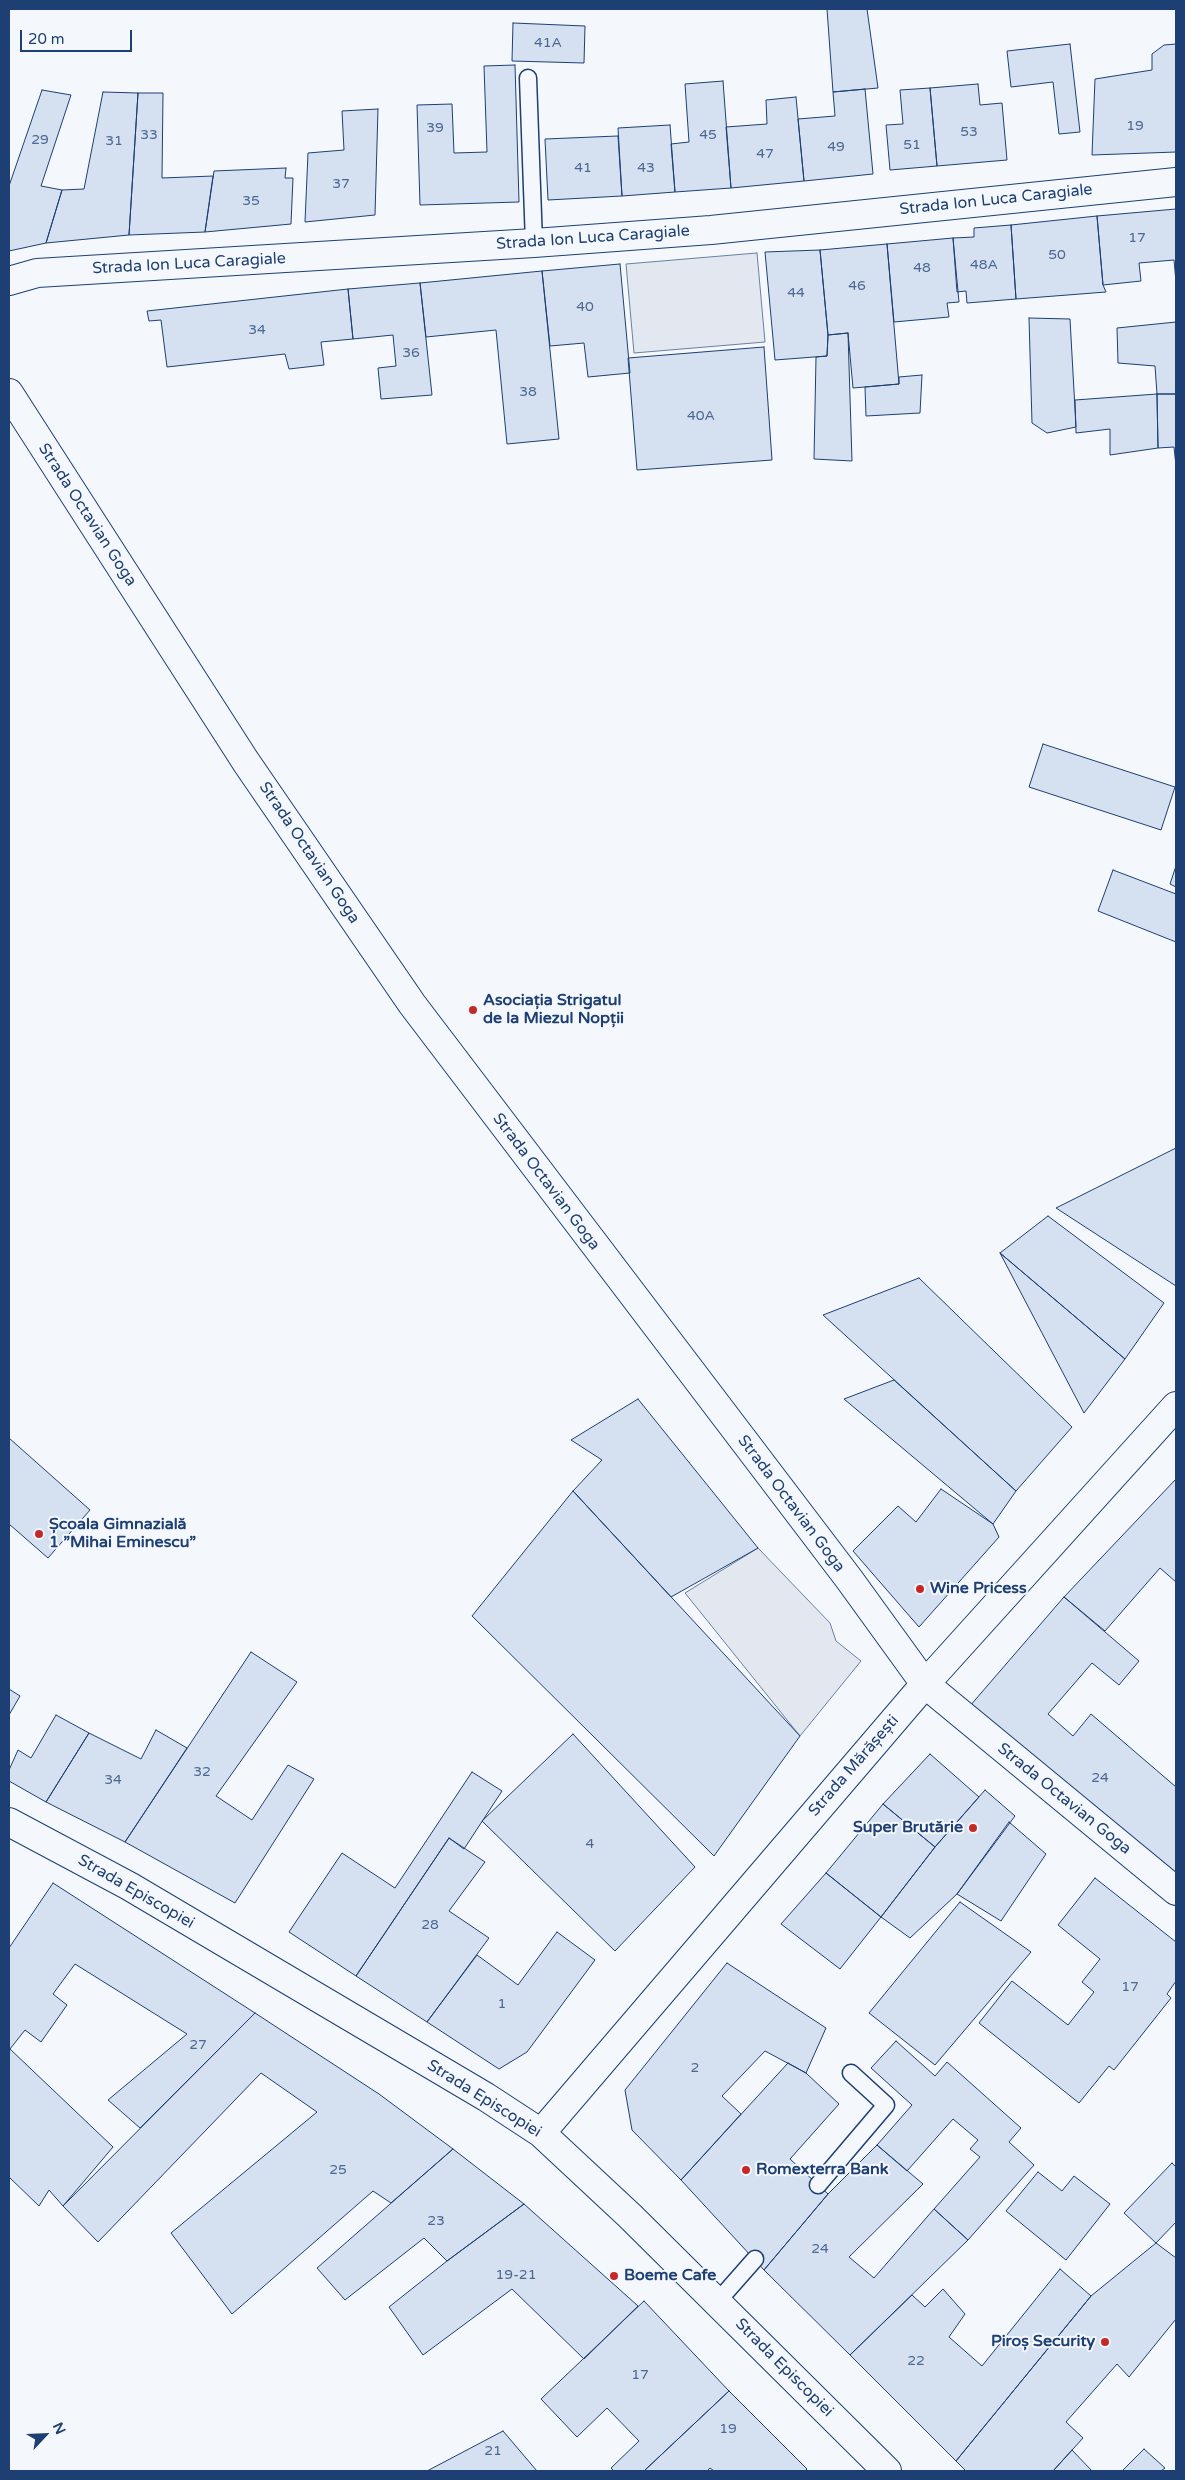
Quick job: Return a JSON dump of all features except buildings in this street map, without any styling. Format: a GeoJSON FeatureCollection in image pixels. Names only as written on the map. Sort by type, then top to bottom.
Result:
{"type":"FeatureCollection","features":[{"type":"Feature","properties":{"kind":"street","name":"Strada Ion Luca Caragiale"},"geometry":{"type":"LineString","coordinates":[[9,281],[37,273],[534,243],[711,230],[1176,182]]}},
{"type":"Feature","properties":{"kind":"street","name":"Strada Octavian Goga"},"geometry":{"type":"LineString","coordinates":[[9,393],[246,762],[412,1004],[849,1579],[925,1684],[1176,1891]]}},
{"type":"Feature","properties":{"kind":"street","name":"Strada Mărășești"},"geometry":{"type":"LineString","coordinates":[[541,2133],[925,1684],[1176,1406]]}},
{"type":"Feature","properties":{"kind":"street","name":"Strada Episcopiei"},"geometry":{"type":"LineString","coordinates":[[9,1822],[129,1886],[486,2097],[541,2133],[718,2301],[887,2471]]}},
{"type":"Feature","properties":{"kind":"lane"},"geometry":{"type":"LineString","coordinates":[[528,78],[534,243]]}},
{"type":"Feature","properties":{"kind":"lane"},"geometry":{"type":"LineString","coordinates":[[818,2185],[886,2105],[851,2073]]}},
{"type":"Feature","properties":{"kind":"lane"},"geometry":{"type":"LineString","coordinates":[[718,2301],[755,2260]]}},
{"type":"Feature","properties":{"kind":"shaded area"},"geometry":{"type":"Polygon","coordinates":[[[757,253],[765,342],[634,353],[626,264],[757,253]]]}},
{"type":"Feature","properties":{"kind":"shaded area"},"geometry":{"type":"Polygon","coordinates":[[[758,1548],[830,1623],[836,1641],[861,1661],[800,1736],[685,1593],[758,1548]]]}},
{"type":"Feature","properties":{"kind":"place","name":"Asociația Strigatul de la Miezul Nopții"},"geometry":{"type":"Point","coordinates":[473,1010]}},
{"type":"Feature","properties":{"kind":"place","name":"Școala Gimnazială 1 ”Mihai Eminescu”"},"geometry":{"type":"Point","coordinates":[39,1534]}},
{"type":"Feature","properties":{"kind":"place","name":"Wine Pricess"},"geometry":{"type":"Point","coordinates":[920,1589]}},
{"type":"Feature","properties":{"kind":"place","name":"Super Brutărie"},"geometry":{"type":"Point","coordinates":[973,1828]}},
{"type":"Feature","properties":{"kind":"place","name":"Romexterra Bank"},"geometry":{"type":"Point","coordinates":[746,2170]}},
{"type":"Feature","properties":{"kind":"place","name":"Boeme Cafe"},"geometry":{"type":"Point","coordinates":[614,2276]}},
{"type":"Feature","properties":{"kind":"place","name":"Piroș Security"},"geometry":{"type":"Point","coordinates":[1105,2342]}}]}
